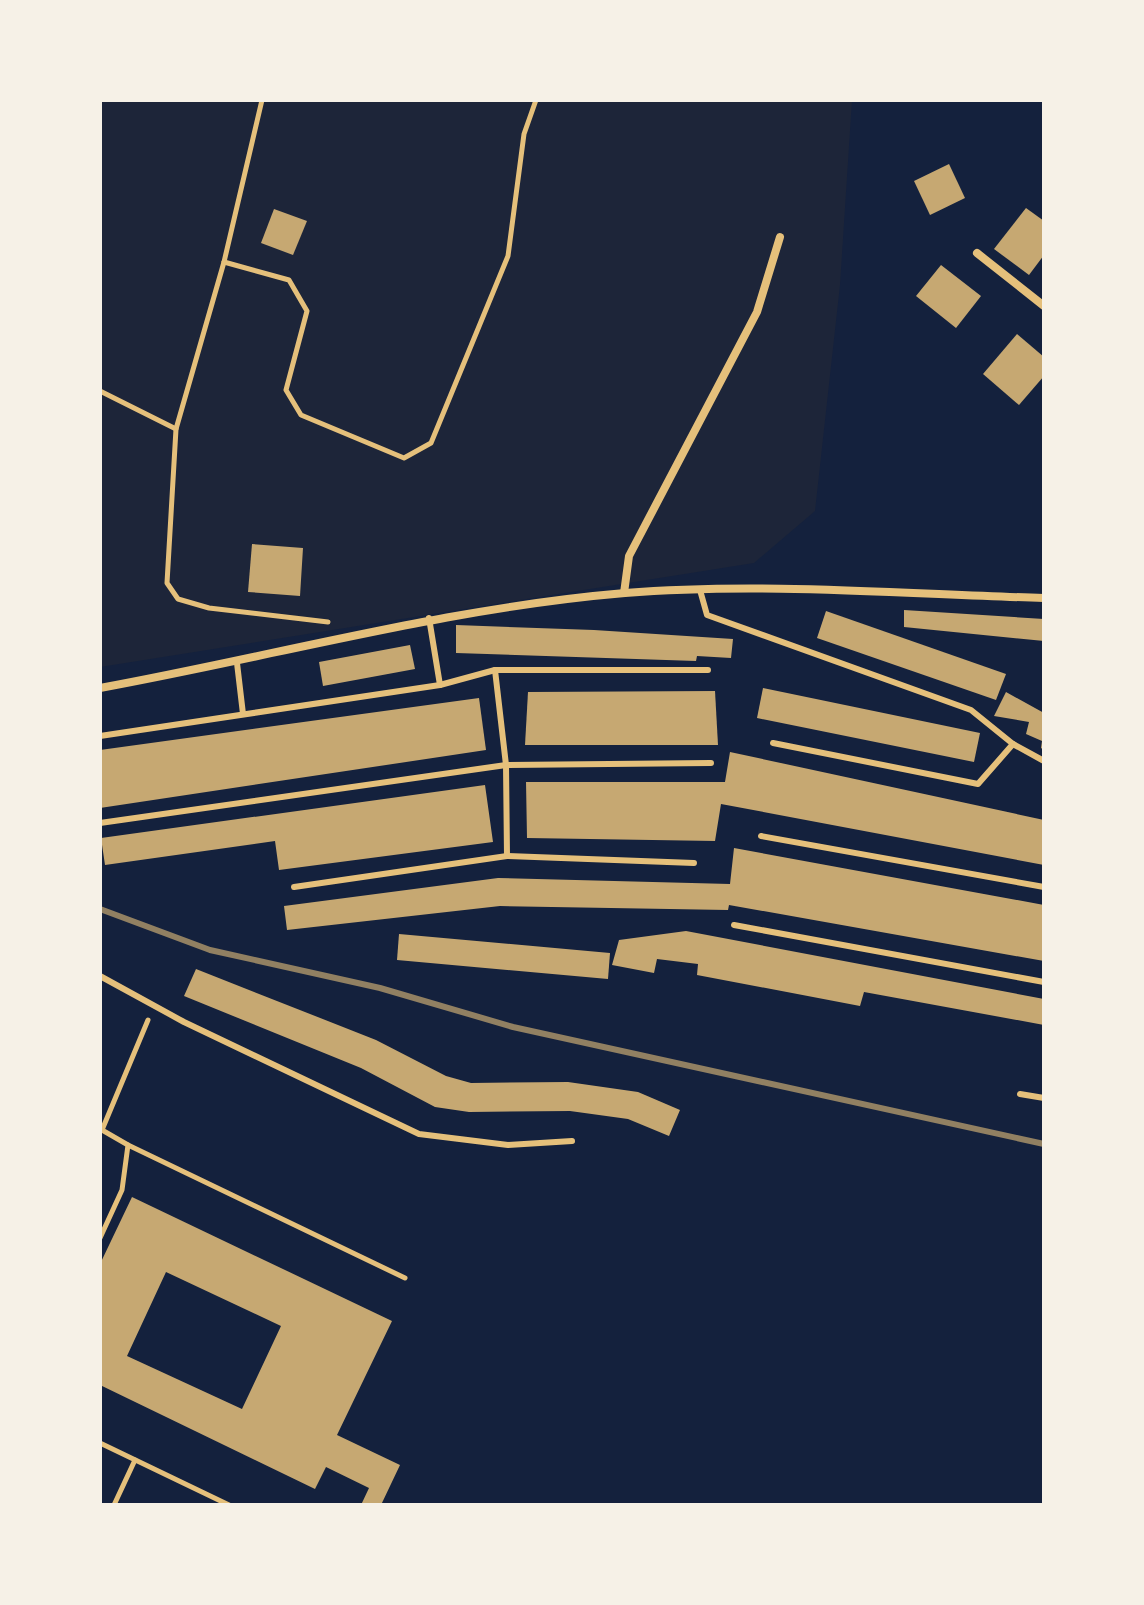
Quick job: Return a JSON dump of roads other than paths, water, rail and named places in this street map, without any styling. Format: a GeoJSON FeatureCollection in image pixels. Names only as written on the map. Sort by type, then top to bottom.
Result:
{"type":"FeatureCollection","features":[{"type":"Feature","properties":{"kind":"street"},"geometry":{"type":"LineString","coordinates":[[624,593],[629,556],[757,312],[780,237]]}},
{"type":"Feature","properties":{"kind":"street"},"geometry":{"type":"LineString","coordinates":[[977,253],[1044,306]]}},
{"type":"Feature","properties":{"kind":"street"},"geometry":{"type":"LineString","coordinates":[[100,688],[237,663],[429,618],[624,593],[700,590],[1044,598]]}},
{"type":"Feature","properties":{"kind":"lane"},"geometry":{"type":"LineString","coordinates":[[700,590],[707,615],[971,710],[1013,744],[1044,761]]}},
{"type":"Feature","properties":{"kind":"lane"},"geometry":{"type":"LineString","coordinates":[[429,618],[440,685]]}},
{"type":"Feature","properties":{"kind":"lane"},"geometry":{"type":"LineString","coordinates":[[237,663],[243,714]]}},
{"type":"Feature","properties":{"kind":"lane"},"geometry":{"type":"LineString","coordinates":[[495,670],[506,765],[507,856]]}},
{"type":"Feature","properties":{"kind":"lane"},"geometry":{"type":"LineString","coordinates":[[100,736],[440,685],[495,670],[708,670]]}},
{"type":"Feature","properties":{"kind":"lane"},"geometry":{"type":"LineString","coordinates":[[773,743],[978,784],[1013,744]]}},
{"type":"Feature","properties":{"kind":"lane"},"geometry":{"type":"LineString","coordinates":[[100,823],[506,765],[711,763]]}},
{"type":"Feature","properties":{"kind":"lane"},"geometry":{"type":"LineString","coordinates":[[761,836],[1044,887]]}},
{"type":"Feature","properties":{"kind":"lane"},"geometry":{"type":"LineString","coordinates":[[294,887],[507,856],[694,863]]}},
{"type":"Feature","properties":{"kind":"lane"},"geometry":{"type":"LineString","coordinates":[[734,925],[1044,982]]}},
{"type":"Feature","properties":{"kind":"lane"},"geometry":{"type":"LineString","coordinates":[[100,976],[154,1006],[419,1134],[508,1145],[572,1141]]}},
{"type":"Feature","properties":{"kind":"lane"},"geometry":{"type":"LineString","coordinates":[[1020,1094],[1044,1098]]}},
{"type":"Feature","properties":{"kind":"railway"},"geometry":{"type":"LineString","coordinates":[[100,909],[210,950],[380,988],[513,1027],[1044,1144]]}}]}
